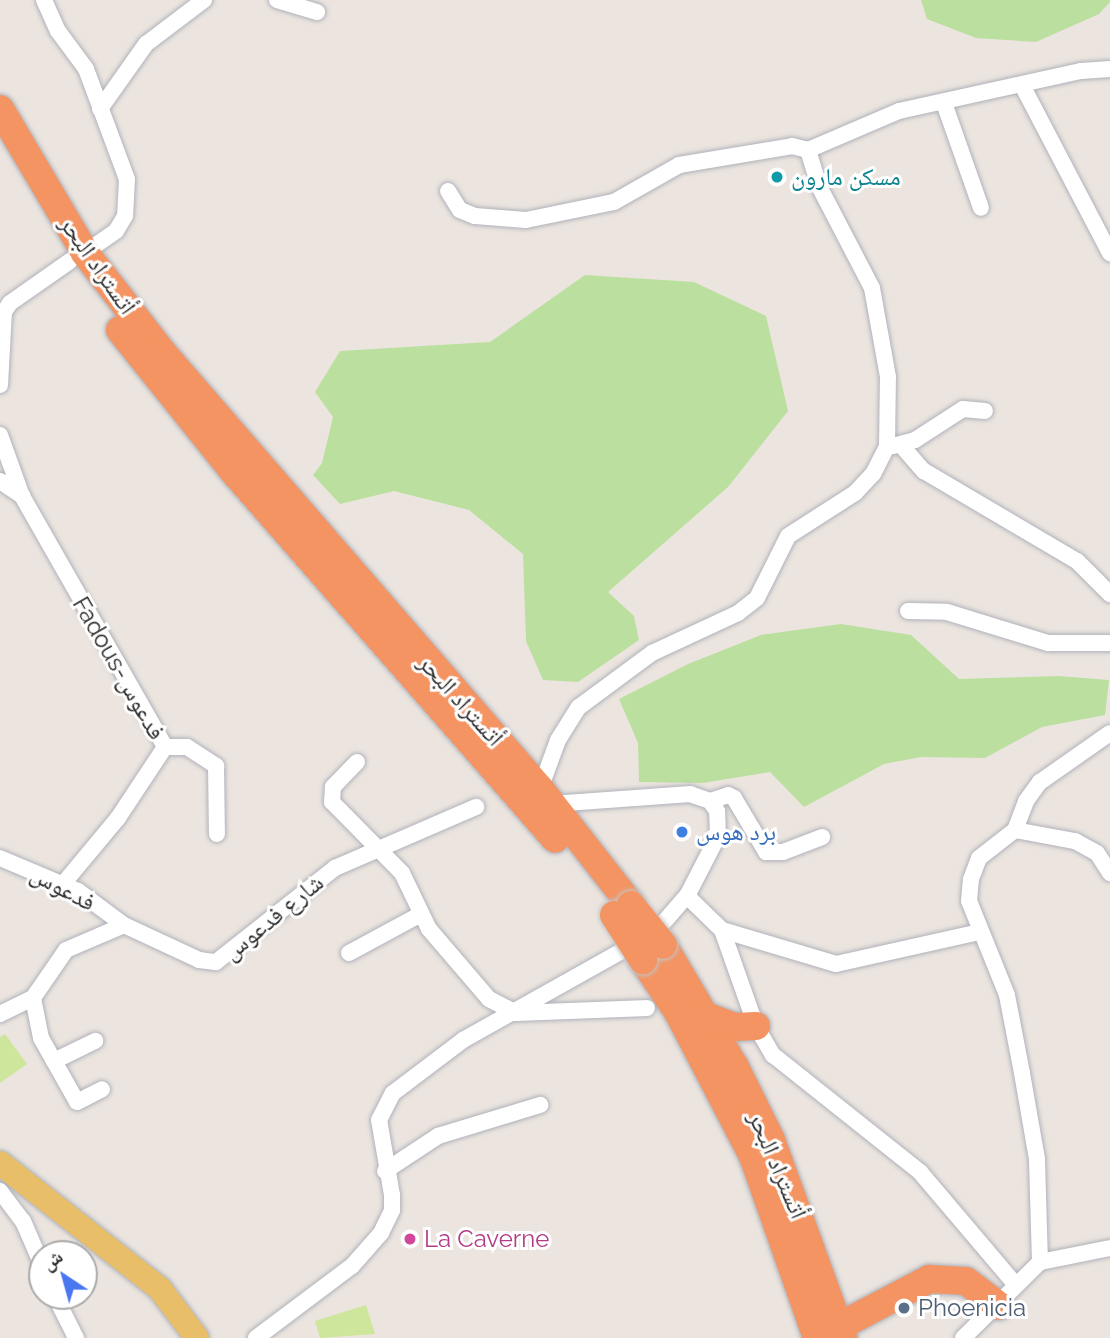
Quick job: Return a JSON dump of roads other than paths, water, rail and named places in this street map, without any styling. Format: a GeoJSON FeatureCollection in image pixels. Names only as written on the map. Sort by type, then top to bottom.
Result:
{"type":"FeatureCollection","features":[{"type":"Feature","properties":{"kind":"highway","name":"أتستراد البحر"},"geometry":{"type":"LineString","coordinates":[[0,109],[77,257],[546,797],[622,910],[644,956],[678,1012],[753,1156],[833,1334]]}},
{"type":"Feature","properties":{"kind":"highway","name":"أتستراد البحر"},"geometry":{"type":"LineString","coordinates":[[0,146],[77,257],[235,473],[622,910]]}},
{"type":"Feature","properties":{"kind":"highway","name":"أتستراد البحر"},"geometry":{"type":"LineString","coordinates":[[644,956],[706,1016],[735,1067],[771,1140],[833,1334]]}},
{"type":"Feature","properties":{"kind":"highway"},"geometry":{"type":"LineString","coordinates":[[644,956],[653,991],[647,1008],[678,1012]]}},
{"type":"Feature","properties":{"kind":"highway"},"geometry":{"type":"LineString","coordinates":[[706,1016],[735,1027],[756,1026]]}},
{"type":"Feature","properties":{"kind":"highway"},"geometry":{"type":"LineString","coordinates":[[735,1067],[737,1051],[756,1026]]}},
{"type":"Feature","properties":{"kind":"highway"},"geometry":{"type":"LineString","coordinates":[[833,1334],[907,1287],[937,1278],[966,1280],[1007,1296]]}},
{"type":"Feature","properties":{"kind":"main road"},"geometry":{"type":"LineString","coordinates":[[0,1163],[160,1289],[197,1338]]}},
{"type":"Feature","properties":{"kind":"street"},"geometry":{"type":"LineString","coordinates":[[0,385],[4,312],[116,231],[129,199],[127,179],[86,69],[58,31],[44,0]]}},
{"type":"Feature","properties":{"kind":"street"},"geometry":{"type":"LineString","coordinates":[[100,109],[146,44],[204,0]]}},
{"type":"Feature","properties":{"kind":"street"},"geometry":{"type":"LineString","coordinates":[[277,0],[317,12]]}},
{"type":"Feature","properties":{"kind":"street"},"geometry":{"type":"LineString","coordinates":[[449,191],[460,210],[475,216],[526,220],[614,202],[679,165],[792,146],[808,150],[899,111],[1081,71],[1110,69]]}},
{"type":"Feature","properties":{"kind":"street"},"geometry":{"type":"LineString","coordinates":[[1022,85],[1110,253]]}},
{"type":"Feature","properties":{"kind":"street"},"geometry":{"type":"LineString","coordinates":[[944,103],[981,208]]}},
{"type":"Feature","properties":{"kind":"street"},"geometry":{"type":"LineString","coordinates":[[808,150],[819,186],[872,288],[888,377],[894,446],[924,471],[1077,561],[1110,594]]}},
{"type":"Feature","properties":{"kind":"street"},"geometry":{"type":"LineString","coordinates":[[822,837],[783,852],[766,852],[734,797],[728,795],[710,801],[676,793],[546,797],[558,740],[579,707],[652,653],[738,614],[757,598],[788,536],[855,493],[894,446],[963,409],[985,411]]}},
{"type":"Feature","properties":{"kind":"street","name":"Fadous-فدعوس"},"geometry":{"type":"LineString","coordinates":[[0,435],[22,496],[165,747],[118,818],[63,884]]}},
{"type":"Feature","properties":{"kind":"street"},"geometry":{"type":"LineString","coordinates":[[0,481],[22,496]]}},
{"type":"Feature","properties":{"kind":"street"},"geometry":{"type":"LineString","coordinates":[[908,611],[947,612],[1048,643],[1110,643]]}},
{"type":"Feature","properties":{"kind":"street"},"geometry":{"type":"LineString","coordinates":[[1040,1262],[1037,1159],[1020,1060],[1007,995],[979,932],[969,901],[971,879],[979,858],[1015,830],[1026,801],[1040,782],[1110,733]]}},
{"type":"Feature","properties":{"kind":"street"},"geometry":{"type":"LineString","coordinates":[[165,747],[187,747],[216,766],[217,834]]}},
{"type":"Feature","properties":{"kind":"street"},"geometry":{"type":"LineString","coordinates":[[356,762],[333,787],[332,802],[402,873],[421,914],[475,987],[517,1013],[647,1008]]}},
{"type":"Feature","properties":{"kind":"street"},"geometry":{"type":"LineString","coordinates":[[256,1338],[275,1332],[352,1266],[381,1233],[391,1210],[379,1120],[393,1093],[463,1040],[644,956],[664,922],[687,896],[718,836],[720,822],[710,801]]}},
{"type":"Feature","properties":{"kind":"street","name":"شارع فدعوس"},"geometry":{"type":"LineString","coordinates":[[124,925],[199,960],[216,962],[320,877],[476,807]]}},
{"type":"Feature","properties":{"kind":"street"},"geometry":{"type":"LineString","coordinates":[[1015,830],[1075,841],[1097,853],[1110,873]]}},
{"type":"Feature","properties":{"kind":"street","name":"فدعوس"},"geometry":{"type":"LineString","coordinates":[[0,858],[63,884],[124,925]]}},
{"type":"Feature","properties":{"kind":"street"},"geometry":{"type":"LineString","coordinates":[[687,896],[722,930],[756,1026],[773,1055],[920,1172],[1007,1296]]}},
{"type":"Feature","properties":{"kind":"street"},"geometry":{"type":"LineString","coordinates":[[349,953],[421,914]]}},
{"type":"Feature","properties":{"kind":"street"},"geometry":{"type":"LineString","coordinates":[[0,1014],[33,998],[66,950],[124,925]]}},
{"type":"Feature","properties":{"kind":"street"},"geometry":{"type":"LineString","coordinates":[[722,930],[836,964],[979,932]]}},
{"type":"Feature","properties":{"kind":"street"},"geometry":{"type":"LineString","coordinates":[[33,998],[38,1028],[77,1102],[103,1089]]}},
{"type":"Feature","properties":{"kind":"street"},"geometry":{"type":"LineString","coordinates":[[54,1061],[94,1041]]}},
{"type":"Feature","properties":{"kind":"street"},"geometry":{"type":"LineString","coordinates":[[385,1171],[438,1136],[540,1105]]}},
{"type":"Feature","properties":{"kind":"street"},"geometry":{"type":"LineString","coordinates":[[0,1191],[23,1221],[31,1240]]}},
{"type":"Feature","properties":{"kind":"street"},"geometry":{"type":"LineString","coordinates":[[962,1338],[1040,1262],[1110,1248]]}},
{"type":"Feature","properties":{"kind":"street"},"geometry":{"type":"LineString","coordinates":[[62,1310],[76,1338]]}},
{"type":"Feature","properties":{"kind":"place","name":"مسكن مارون"},"geometry":{"type":"Point","coordinates":[777,177]}},
{"type":"Feature","properties":{"kind":"place","name":"برد هوس"},"geometry":{"type":"Point","coordinates":[682,832]}},
{"type":"Feature","properties":{"kind":"place","name":"La Caverne"},"geometry":{"type":"Point","coordinates":[410,1239]}},
{"type":"Feature","properties":{"kind":"place","name":"Phoenicia"},"geometry":{"type":"Point","coordinates":[904,1308]}}]}
